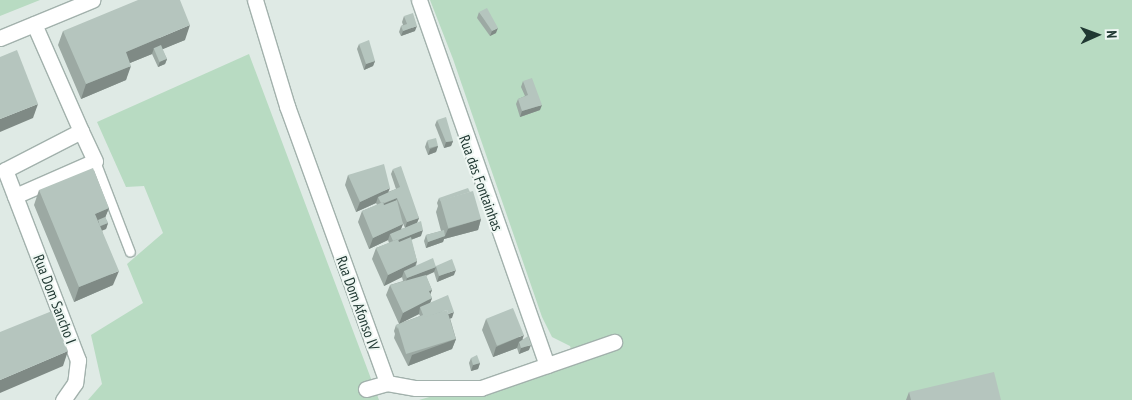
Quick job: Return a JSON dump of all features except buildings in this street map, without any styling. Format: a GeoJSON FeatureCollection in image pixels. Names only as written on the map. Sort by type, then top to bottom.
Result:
{"type":"FeatureCollection","features":[{"type":"Feature","properties":{"kind":"street"},"geometry":{"type":"LineString","coordinates":[[0,38],[92,0]]}},
{"type":"Feature","properties":{"kind":"street","name":"Rua Dom Afonso IV"},"geometry":{"type":"LineString","coordinates":[[256,0],[287,106],[387,383]]}},
{"type":"Feature","properties":{"kind":"street","name":"Rua das Fontainhas"},"geometry":{"type":"LineString","coordinates":[[419,0],[547,365]]}},
{"type":"Feature","properties":{"kind":"street"},"geometry":{"type":"LineString","coordinates":[[16,196],[95,161],[34,24]]}},
{"type":"Feature","properties":{"kind":"street","name":"Rua Dom Sancho I"},"geometry":{"type":"LineString","coordinates":[[63,400],[75,383],[78,360],[5,170],[82,131]]}},
{"type":"Feature","properties":{"kind":"street"},"geometry":{"type":"LineString","coordinates":[[366,390],[387,383],[416,388],[481,388],[614,342]]}},
{"type":"Feature","properties":{"kind":"lane"},"geometry":{"type":"LineString","coordinates":[[95,161],[130,252]]}},
{"type":"Feature","properties":{"kind":"green space"},"geometry":{"type":"Polygon","coordinates":[[[0,0],[40,0],[0,16],[0,0]]]}},
{"type":"Feature","properties":{"kind":"green space"},"geometry":{"type":"Polygon","coordinates":[[[430,0],[1132,0],[1132,400],[419,400],[573,355],[570,346],[552,337],[542,317],[453,59],[430,0]]]}},
{"type":"Feature","properties":{"kind":"green space"},"geometry":{"type":"Polygon","coordinates":[[[249,54],[379,400],[88,400],[102,384],[91,335],[143,303],[127,264],[163,233],[144,186],[126,187],[97,122],[249,54]]]}}]}
